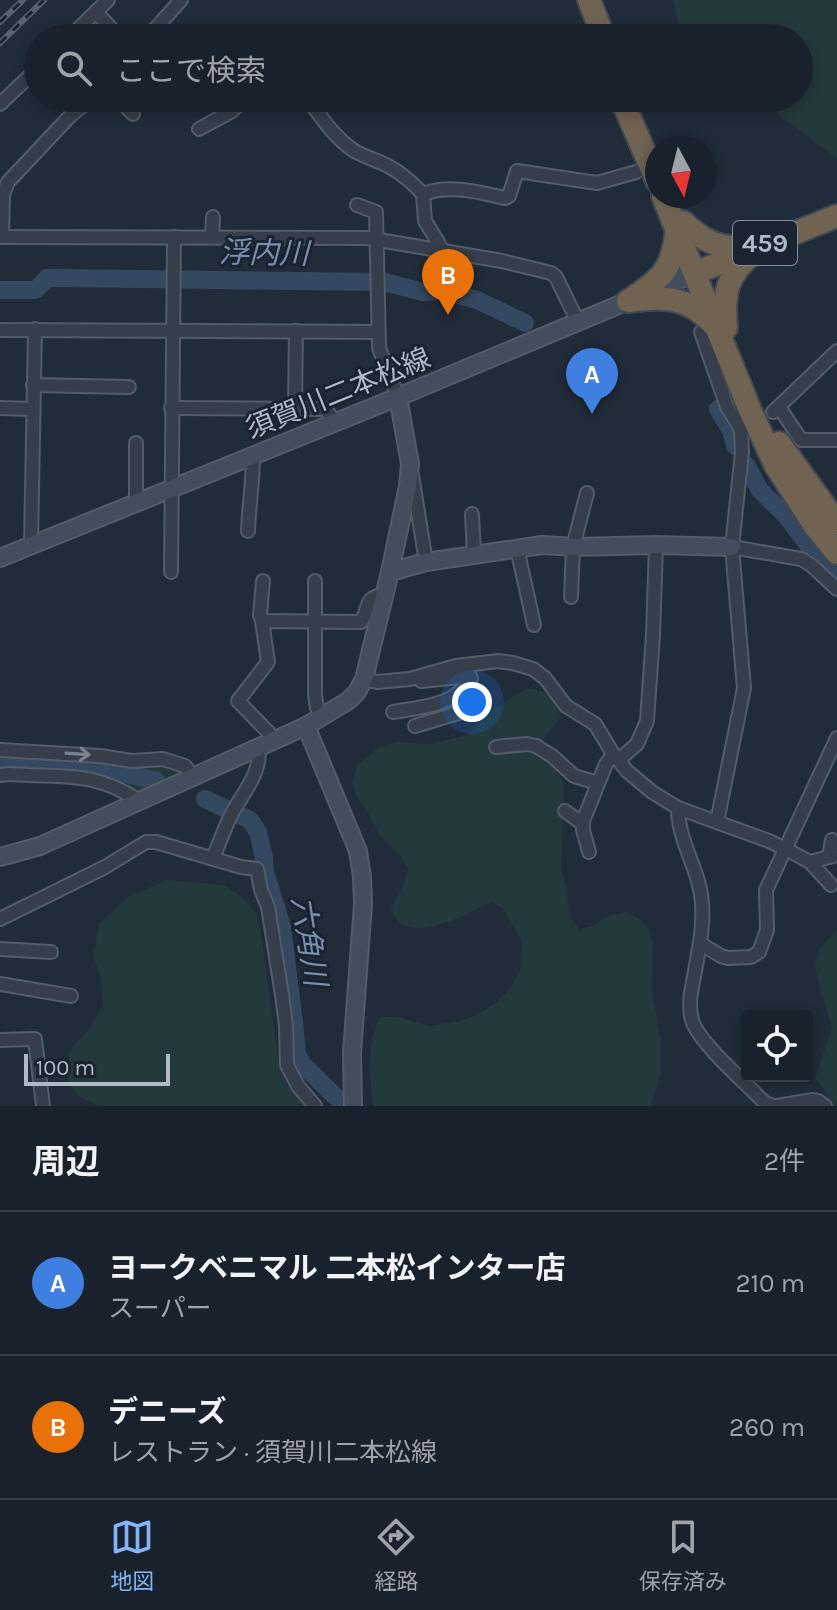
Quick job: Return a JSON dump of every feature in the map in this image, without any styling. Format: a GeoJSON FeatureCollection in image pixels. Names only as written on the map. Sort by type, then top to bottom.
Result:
{"type":"FeatureCollection","features":[{"type":"Feature","properties":{"kind":"highway"},"geometry":{"type":"LineString","coordinates":[[589,0],[598,24]]}},
{"type":"Feature","properties":{"kind":"highway"},"geometry":{"type":"LineString","coordinates":[[626,112],[645,170]]}},
{"type":"Feature","properties":{"kind":"highway"},"geometry":{"type":"LineString","coordinates":[[638,112],[648,136]]}},
{"type":"Feature","properties":{"kind":"highway","name":"459"},"geometry":{"type":"LineString","coordinates":[[670,208],[680,225]]}},
{"type":"Feature","properties":{"kind":"highway","name":"459"},"geometry":{"type":"LineString","coordinates":[[675,208],[698,272],[837,216]]}},
{"type":"Feature","properties":{"kind":"highway"},"geometry":{"type":"LineString","coordinates":[[628,301],[659,279],[666,269],[680,225],[720,246],[767,243]]}},
{"type":"Feature","properties":{"kind":"highway"},"geometry":{"type":"LineString","coordinates":[[716,331],[733,275],[746,259],[767,243]]}},
{"type":"Feature","properties":{"kind":"highway"},"geometry":{"type":"LineString","coordinates":[[698,272],[716,331],[776,466],[815,526],[837,553]]}},
{"type":"Feature","properties":{"kind":"highway"},"geometry":{"type":"LineString","coordinates":[[628,301],[660,297],[685,302],[704,315],[716,331],[770,431],[837,523]]}},
{"type":"Feature","properties":{"kind":"street"},"geometry":{"type":"LineString","coordinates":[[84,24],[108,0]]}},
{"type":"Feature","properties":{"kind":"street"},"geometry":{"type":"LineString","coordinates":[[160,24],[181,0]]}},
{"type":"Feature","properties":{"kind":"street"},"geometry":{"type":"LineString","coordinates":[[96,12],[107,24]]}},
{"type":"Feature","properties":{"kind":"street"},"geometry":{"type":"LineString","coordinates":[[166,18],[173,24]]}},
{"type":"Feature","properties":{"kind":"street"},"geometry":{"type":"LineString","coordinates":[[0,103],[24,81]]}},
{"type":"Feature","properties":{"kind":"street"},"geometry":{"type":"LineString","coordinates":[[75,112],[8,182],[3,195],[1,237],[367,238],[502,261],[551,273],[556,277],[578,322]]}},
{"type":"Feature","properties":{"kind":"street"},"geometry":{"type":"LineString","coordinates":[[199,129],[230,112]]}},
{"type":"Feature","properties":{"kind":"street"},"geometry":{"type":"LineString","coordinates":[[317,112],[342,141],[364,156],[405,176],[423,194],[425,221],[442,250]]}},
{"type":"Feature","properties":{"kind":"street"},"geometry":{"type":"LineString","coordinates":[[423,194],[434,189],[465,189],[505,198],[509,196],[517,171],[597,183],[645,176]]}},
{"type":"Feature","properties":{"kind":"street"},"geometry":{"type":"LineString","coordinates":[[357,205],[376,212],[379,348],[398,397],[426,562]]}},
{"type":"Feature","properties":{"kind":"street"},"geometry":{"type":"LineString","coordinates":[[212,237],[213,217]]}},
{"type":"Feature","properties":{"kind":"street"},"geometry":{"type":"LineString","coordinates":[[171,572],[174,237]]}},
{"type":"Feature","properties":{"kind":"street","name":"須賀川二本松線"},"geometry":{"type":"LineString","coordinates":[[0,558],[698,272]]}},
{"type":"Feature","properties":{"kind":"street"},"geometry":{"type":"LineString","coordinates":[[31,545],[35,329]]}},
{"type":"Feature","properties":{"kind":"street"},"geometry":{"type":"LineString","coordinates":[[0,330],[377,332]]}},
{"type":"Feature","properties":{"kind":"street"},"geometry":{"type":"LineString","coordinates":[[295,409],[296,331]]}},
{"type":"Feature","properties":{"kind":"street"},"geometry":{"type":"LineString","coordinates":[[716,331],[727,407],[742,429],[732,547],[744,688],[717,822]]}},
{"type":"Feature","properties":{"kind":"street"},"geometry":{"type":"LineString","coordinates":[[837,351],[776,410],[801,440],[837,440]]}},
{"type":"Feature","properties":{"kind":"street"},"geometry":{"type":"LineString","coordinates":[[33,385],[129,387]]}},
{"type":"Feature","properties":{"kind":"street"},"geometry":{"type":"LineString","coordinates":[[0,408],[32,409]]}},
{"type":"Feature","properties":{"kind":"street"},"geometry":{"type":"LineString","coordinates":[[171,408],[326,409],[334,422]]}},
{"type":"Feature","properties":{"kind":"street"},"geometry":{"type":"LineString","coordinates":[[136,443],[136,502]]}},
{"type":"Feature","properties":{"kind":"street"},"geometry":{"type":"LineString","coordinates":[[248,531],[253,456]]}},
{"type":"Feature","properties":{"kind":"street"},"geometry":{"type":"LineString","coordinates":[[0,857],[40,846],[266,745],[348,701],[364,679],[405,502],[410,464]]}},
{"type":"Feature","properties":{"kind":"street"},"geometry":{"type":"LineString","coordinates":[[571,597],[573,547],[587,493]]}},
{"type":"Feature","properties":{"kind":"street"},"geometry":{"type":"LineString","coordinates":[[472,514],[474,554]]}},
{"type":"Feature","properties":{"kind":"street"},"geometry":{"type":"LineString","coordinates":[[390,572],[426,562],[542,545],[732,547],[801,559],[837,589]]}},
{"type":"Feature","properties":{"kind":"street"},"geometry":{"type":"LineString","coordinates":[[589,852],[583,824],[606,764],[637,744],[647,721],[656,545]]}},
{"type":"Feature","properties":{"kind":"street"},"geometry":{"type":"LineString","coordinates":[[517,548],[534,625]]}},
{"type":"Feature","properties":{"kind":"street"},"geometry":{"type":"LineString","coordinates":[[213,858],[238,801],[250,785],[269,733],[238,701],[268,662],[260,615],[263,581]]}},
{"type":"Feature","properties":{"kind":"street"},"geometry":{"type":"LineString","coordinates":[[315,581],[315,695],[317,708],[323,717]]}},
{"type":"Feature","properties":{"kind":"street"},"geometry":{"type":"LineString","coordinates":[[262,621],[361,622],[370,599],[384,594]]}},
{"type":"Feature","properties":{"kind":"street"},"geometry":{"type":"LineString","coordinates":[[364,679],[377,682],[410,679],[456,666],[498,661],[533,669],[545,678],[566,706],[595,724],[627,771],[652,792],[678,808],[785,849],[810,862],[831,885]]}},
{"type":"Feature","properties":{"kind":"street"},"geometry":{"type":"LineString","coordinates":[[393,712],[448,700],[461,693],[471,679],[470,676],[410,679]]}},
{"type":"Feature","properties":{"kind":"street"},"geometry":{"type":"LineString","coordinates":[[415,726],[465,711],[471,706],[461,693]]}},
{"type":"Feature","properties":{"kind":"street"},"geometry":{"type":"LineString","coordinates":[[306,726],[358,851],[362,877],[363,904],[352,1053],[353,1101]]}},
{"type":"Feature","properties":{"kind":"street"},"geometry":{"type":"LineString","coordinates":[[701,944],[728,958],[751,957],[759,952],[767,930],[766,890],[837,738]]}},
{"type":"Feature","properties":{"kind":"street"},"geometry":{"type":"LineString","coordinates":[[496,747],[536,746],[574,776],[598,783]]}},
{"type":"Feature","properties":{"kind":"street"},"geometry":{"type":"LineString","coordinates":[[0,750],[132,761],[163,759],[185,766],[193,777]]}},
{"type":"Feature","properties":{"kind":"street"},"geometry":{"type":"LineString","coordinates":[[0,775],[93,779],[144,799]]}},
{"type":"Feature","properties":{"kind":"street"},"geometry":{"type":"LineString","coordinates":[[678,808],[680,830],[701,894],[701,944],[690,1001],[695,1030],[765,1103],[776,1106],[813,1100],[825,1106]]}},
{"type":"Feature","properties":{"kind":"street"},"geometry":{"type":"LineString","coordinates":[[565,811],[583,824]]}},
{"type":"Feature","properties":{"kind":"street"},"geometry":{"type":"LineString","coordinates":[[810,862],[833,856],[832,840]]}},
{"type":"Feature","properties":{"kind":"street"},"geometry":{"type":"LineString","coordinates":[[0,919],[105,867],[146,842],[257,869],[268,907],[282,995],[287,1065],[298,1086],[315,1106]]}},
{"type":"Feature","properties":{"kind":"street"},"geometry":{"type":"LineString","coordinates":[[686,896],[701,894]]}},
{"type":"Feature","properties":{"kind":"street"},"geometry":{"type":"LineString","coordinates":[[0,935],[4,949],[51,952]]}},
{"type":"Feature","properties":{"kind":"street"},"geometry":{"type":"LineString","coordinates":[[0,984],[71,996]]}},
{"type":"Feature","properties":{"kind":"street"},"geometry":{"type":"LineString","coordinates":[[0,1040],[35,1039],[43,1106]]}},
{"type":"Feature","properties":{"kind":"green space"},"geometry":{"type":"Polygon","coordinates":[[[673,0],[837,0],[837,159],[775,112],[813,112],[813,24],[679,24],[673,0]]]}},
{"type":"Feature","properties":{"kind":"green space"},"geometry":{"type":"Polygon","coordinates":[[[527,688],[550,696],[561,717],[540,744],[564,784],[561,868],[569,916],[579,929],[626,912],[648,927],[653,945],[652,988],[661,1045],[661,1072],[651,1106],[373,1106],[371,1047],[381,1017],[398,1017],[429,1026],[479,1014],[510,988],[520,971],[522,942],[504,910],[492,902],[437,925],[408,927],[398,921],[391,908],[408,869],[402,858],[379,835],[357,797],[352,783],[357,765],[380,747],[397,742],[431,744],[467,735],[495,708],[527,688]]]}},
{"type":"Feature","properties":{"kind":"green space"},"geometry":{"type":"Polygon","coordinates":[[[0,750],[152,759],[189,770],[139,801],[93,779],[0,775],[0,750]]]}},
{"type":"Feature","properties":{"kind":"green space"},"geometry":{"type":"Polygon","coordinates":[[[166,880],[224,885],[240,895],[256,913],[279,1063],[286,1084],[302,1097],[307,1106],[99,1106],[77,1095],[65,1074],[71,1048],[88,1031],[103,1005],[101,978],[93,957],[99,923],[128,897],[166,880]]]}},
{"type":"Feature","properties":{"kind":"green space"},"geometry":{"type":"Polygon","coordinates":[[[837,929],[837,1106],[831,1106],[815,1078],[832,1028],[815,965],[819,949],[837,929]]]}},
{"type":"Feature","properties":{"kind":"waterway","name":"浮内川"},"geometry":{"type":"LineString","coordinates":[[0,290],[36,290],[47,278],[384,282],[423,292],[443,291],[477,300],[525,323]]}},
{"type":"Feature","properties":{"kind":"waterway","name":"浮内川"},"geometry":{"type":"LineString","coordinates":[[718,409],[731,431],[735,446]]}},
{"type":"Feature","properties":{"kind":"waterway","name":"浮内川"},"geometry":{"type":"LineString","coordinates":[[746,465],[760,490],[787,517],[837,579]]}},
{"type":"Feature","properties":{"kind":"waterway","name":"六角川"},"geometry":{"type":"LineString","coordinates":[[0,763],[79,767],[156,781]]}},
{"type":"Feature","properties":{"kind":"waterway","name":"六角川"},"geometry":{"type":"LineString","coordinates":[[205,799],[250,820],[258,832],[265,872],[282,927],[297,1054],[303,1065],[345,1106]]}},
{"type":"Feature","properties":{"kind":"railway"},"geometry":{"type":"LineString","coordinates":[[0,22],[23,0]]}},
{"type":"Feature","properties":{"kind":"railway"},"geometry":{"type":"LineString","coordinates":[[0,43],[44,0]]}},
{"type":"Feature","properties":{"kind":"place","name":"デニーズ"},"geometry":{"type":"Point","coordinates":[448,315]}},
{"type":"Feature","properties":{"kind":"place","name":"ヨークベニマル 二本松インター店"},"geometry":{"type":"Point","coordinates":[592,414]}}]}
